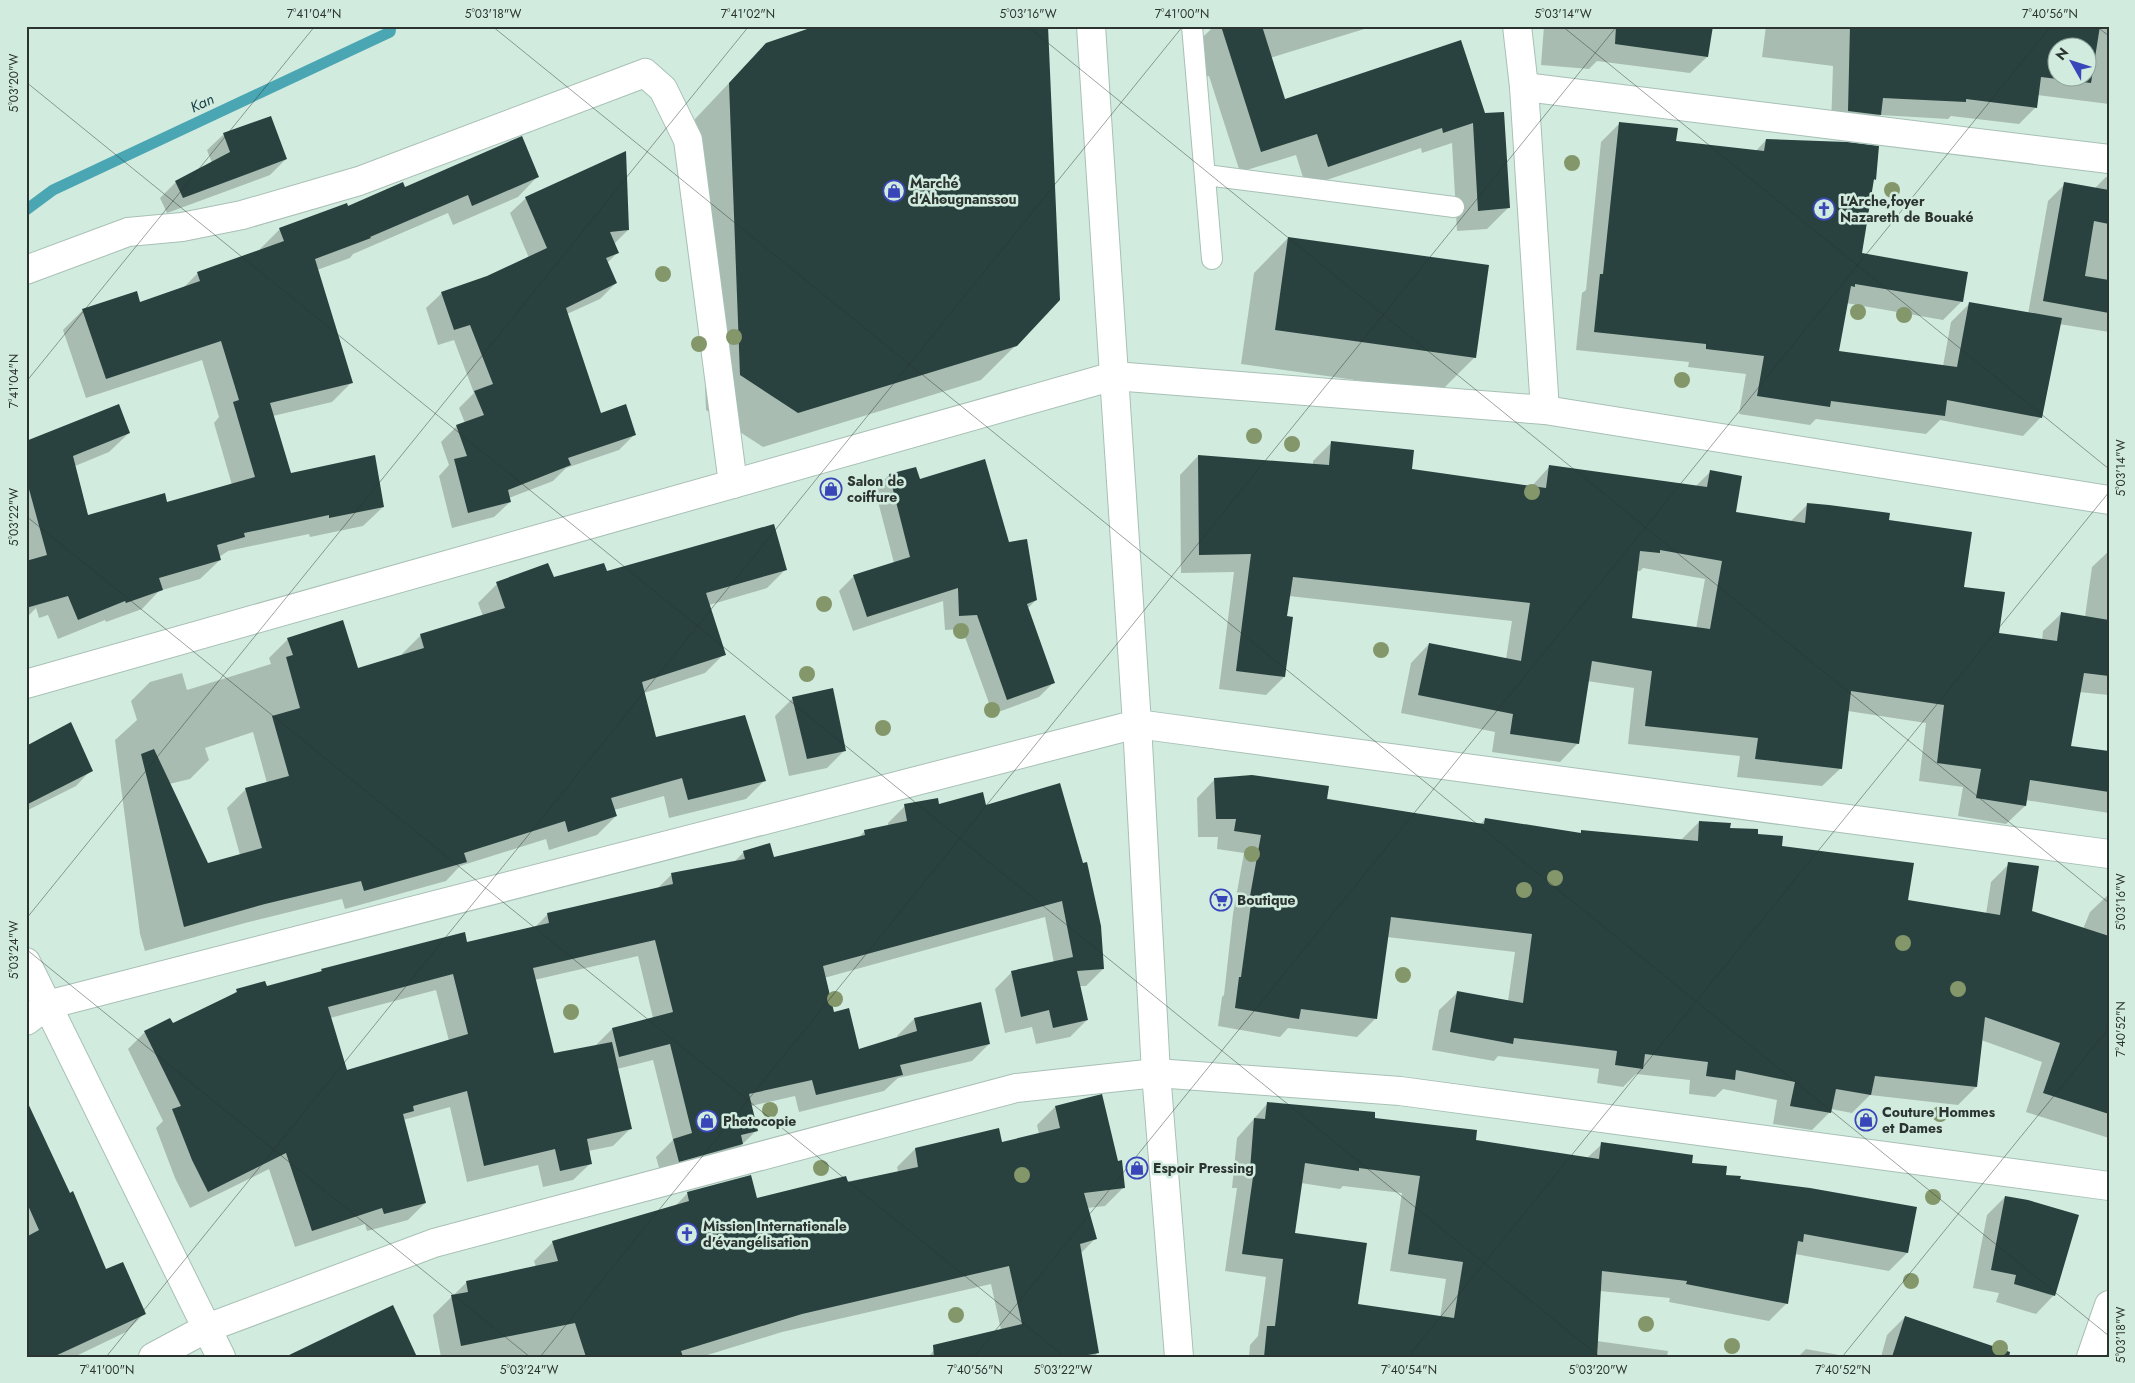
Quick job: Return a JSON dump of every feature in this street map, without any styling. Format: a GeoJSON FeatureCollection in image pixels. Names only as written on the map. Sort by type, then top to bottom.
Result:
{"type":"FeatureCollection","features":[{"type":"Feature","properties":{"kind":"street"},"geometry":{"type":"LineString","coordinates":[[1091,26],[1137,724],[1156,1073],[1179,1357]]}},
{"type":"Feature","properties":{"kind":"street"},"geometry":{"type":"LineString","coordinates":[[1517,26],[1524,87],[1545,410]]}},
{"type":"Feature","properties":{"kind":"street"},"geometry":{"type":"LineString","coordinates":[[26,270],[128,232],[182,227],[242,215],[359,181],[645,73],[663,90],[688,140],[733,484]]}},
{"type":"Feature","properties":{"kind":"street"},"geometry":{"type":"LineString","coordinates":[[1524,87],[2109,159]]}},
{"type":"Feature","properties":{"kind":"street"},"geometry":{"type":"LineString","coordinates":[[26,684],[1114,376],[1545,410],[2109,500]]}},
{"type":"Feature","properties":{"kind":"street"},"geometry":{"type":"LineString","coordinates":[[26,1022],[48,1005],[1137,724],[2109,854]]}},
{"type":"Feature","properties":{"kind":"street"},"geometry":{"type":"LineString","coordinates":[[26,962],[221,1357]]}},
{"type":"Feature","properties":{"kind":"street"},"geometry":{"type":"LineString","coordinates":[[153,1357],[207,1328],[434,1243],[1016,1088],[1156,1073],[1400,1091],[2109,1186]]}},
{"type":"Feature","properties":{"kind":"street"},"geometry":{"type":"LineString","coordinates":[[2091,1357],[2109,1305]]}},
{"type":"Feature","properties":{"kind":"lane"},"geometry":{"type":"LineString","coordinates":[[1192,26],[1212,259]]}},
{"type":"Feature","properties":{"kind":"lane"},"geometry":{"type":"LineString","coordinates":[[1206,175],[1454,207]]}},
{"type":"Feature","properties":{"kind":"building","name":"Marché d'Ahougnanssou"},"geometry":{"type":"Polygon","coordinates":[[[816,26],[1048,26],[1060,300],[1017,346],[798,413],[740,375],[729,83],[766,43],[816,26]]]}},
{"type":"Feature","properties":{"kind":"building"},"geometry":{"type":"Polygon","coordinates":[[[1221,26],[1262,26],[1285,99],[1461,40],[1485,113],[1504,112],[1510,208],[1478,211],[1473,123],[1443,133],[1442,128],[1328,167],[1317,134],[1261,152],[1221,26]]]}},
{"type":"Feature","properties":{"kind":"building"},"geometry":{"type":"Polygon","coordinates":[[[1616,26],[1713,26],[1708,57],[1615,44],[1616,26]]]}},
{"type":"Feature","properties":{"kind":"building"},"geometry":{"type":"Polygon","coordinates":[[[1850,26],[2100,26],[2098,39],[2048,38],[2048,78],[2041,77],[2037,108],[1966,99],[1966,102],[1883,98],[1881,115],[1848,111],[1850,26]]]}},
{"type":"Feature","properties":{"kind":"building"},"geometry":{"type":"Polygon","coordinates":[[[271,116],[287,159],[183,198],[175,181],[230,152],[223,133],[271,116]]]}},
{"type":"Feature","properties":{"kind":"building"},"geometry":{"type":"Polygon","coordinates":[[[1619,122],[1678,128],[1676,141],[1764,151],[1766,139],[1847,142],[1879,146],[1876,180],[1874,179],[1862,253],[1968,272],[1963,302],[1855,284],[1855,287],[1851,286],[1839,351],[1957,367],[1969,302],[2062,318],[2042,418],[1947,400],[1945,416],[1831,401],[1830,407],[1757,396],[1764,356],[1706,349],[1706,344],[1594,332],[1600,274],[1603,274],[1619,122]]]}},
{"type":"Feature","properties":{"kind":"building"},"geometry":{"type":"Polygon","coordinates":[[[522,136],[539,177],[472,206],[468,195],[371,238],[315,259],[353,383],[270,403],[291,473],[375,455],[384,507],[329,518],[329,515],[244,533],[245,537],[217,545],[221,560],[159,578],[163,590],[126,603],[125,601],[78,620],[68,596],[26,608],[26,561],[47,555],[26,478],[26,441],[119,404],[130,433],[73,456],[88,515],[165,493],[167,502],[255,477],[233,402],[239,400],[221,341],[106,379],[82,309],[137,291],[140,302],[200,281],[197,272],[284,241],[279,228],[347,203],[348,206],[403,182],[405,187],[522,136]]]}},
{"type":"Feature","properties":{"kind":"building"},"geometry":{"type":"Polygon","coordinates":[[[626,151],[629,230],[610,232],[619,253],[606,258],[617,283],[566,308],[601,413],[626,404],[636,435],[568,458],[571,465],[508,490],[511,502],[468,513],[454,459],[467,456],[456,425],[484,415],[474,391],[493,384],[470,325],[454,330],[441,292],[487,276],[547,248],[525,197],[626,151]]]}},
{"type":"Feature","properties":{"kind":"building"},"geometry":{"type":"Polygon","coordinates":[[[2064,182],[2109,190],[2109,224],[2094,221],[2085,276],[2109,280],[2109,313],[2043,301],[2064,182]]]}},
{"type":"Feature","properties":{"kind":"building"},"geometry":{"type":"Polygon","coordinates":[[[1288,237],[1489,265],[1476,358],[1275,330],[1288,237]]]}},
{"type":"Feature","properties":{"kind":"building"},"geometry":{"type":"Polygon","coordinates":[[[1331,441],[1414,450],[1412,469],[1546,488],[1549,465],[1707,487],[1710,470],[1742,476],[1736,512],[1805,523],[1807,503],[1890,513],[1889,520],[1972,532],[1964,587],[2005,592],[1999,633],[2057,641],[2061,612],[2109,620],[2109,676],[2084,673],[2071,746],[2109,751],[2109,792],[2030,780],[2026,806],[1976,798],[1981,769],[1937,763],[1944,705],[1851,691],[1842,769],[1755,759],[1758,738],[1645,726],[1652,671],[1592,661],[1579,744],[1510,734],[1513,714],[1418,695],[1429,643],[1521,661],[1530,603],[1293,577],[1287,616],[1293,617],[1285,677],[1236,671],[1251,554],[1199,555],[1198,455],[1329,465],[1331,441]],[[1660,550],[1660,553],[1640,551],[1632,618],[1710,629],[1722,561],[1660,550]]]}},
{"type":"Feature","properties":{"kind":"building"},"geometry":{"type":"Polygon","coordinates":[[[985,459],[1009,542],[1027,539],[1037,600],[1027,604],[1055,683],[1007,700],[977,615],[959,616],[958,588],[867,617],[853,575],[910,557],[889,474],[916,467],[920,479],[985,459]]]}},
{"type":"Feature","properties":{"kind":"building"},"geometry":{"type":"Polygon","coordinates":[[[774,524],[787,570],[706,593],[726,655],[642,682],[656,737],[745,715],[766,781],[688,800],[682,778],[611,798],[617,816],[568,832],[565,821],[464,853],[467,862],[364,891],[361,881],[265,904],[184,927],[141,754],[154,749],[208,863],[262,848],[245,788],[289,776],[272,716],[300,708],[286,657],[293,655],[287,638],[343,620],[358,668],[424,648],[420,634],[505,608],[496,582],[548,563],[554,577],[604,563],[607,571],[774,524]]]}},
{"type":"Feature","properties":{"kind":"building"},"geometry":{"type":"Polygon","coordinates":[[[833,688],[846,751],[807,759],[792,697],[833,688]]]}},
{"type":"Feature","properties":{"kind":"building"},"geometry":{"type":"Polygon","coordinates":[[[71,722],[93,771],[26,805],[26,746],[71,722]]]}},
{"type":"Feature","properties":{"kind":"building"},"geometry":{"type":"Polygon","coordinates":[[[1252,775],[1329,786],[1327,799],[1484,824],[1485,818],[1581,833],[1581,830],[1698,841],[1699,821],[1731,823],[1730,828],[1758,829],[1758,834],[1783,836],[1782,846],[1914,863],[1908,900],[2000,915],[2008,862],[2039,866],[2032,911],[2109,936],[2109,1114],[2043,1093],[2060,1043],[1985,1017],[1977,1087],[1875,1076],[1871,1095],[1836,1089],[1831,1113],[1790,1106],[1795,1082],[1736,1070],[1735,1080],[1706,1076],[1708,1062],[1645,1054],[1643,1069],[1615,1065],[1617,1051],[1514,1038],[1513,1044],[1450,1032],[1457,991],[1523,1003],[1532,934],[1391,917],[1377,1019],[1301,1009],[1299,1019],[1235,1008],[1252,896],[1250,896],[1261,835],[1234,831],[1236,819],[1216,819],[1214,778],[1252,775]]]}},
{"type":"Feature","properties":{"kind":"building"},"geometry":{"type":"Polygon","coordinates":[[[1060,783],[1083,863],[1087,862],[1101,926],[1104,969],[1077,971],[1088,1020],[1053,1028],[1049,1010],[1021,1017],[1011,971],[1073,957],[1062,901],[823,966],[834,1012],[849,1008],[859,1049],[917,1031],[914,1018],[981,1002],[990,1044],[900,1065],[903,1075],[816,1095],[812,1080],[749,1094],[758,1131],[741,1135],[743,1144],[679,1162],[673,1139],[692,1133],[670,1044],[619,1057],[612,1028],[673,1012],[655,940],[533,968],[554,1053],[612,1042],[632,1129],[587,1139],[592,1164],[560,1171],[555,1149],[484,1166],[467,1091],[413,1106],[414,1111],[403,1114],[426,1203],[384,1214],[382,1208],[312,1231],[286,1153],[208,1192],[192,1160],[172,1109],[181,1106],[144,1031],[170,1018],[173,1023],[237,992],[236,989],[265,981],[267,986],[322,971],[321,969],[465,932],[467,942],[549,923],[547,913],[673,884],[671,873],[745,859],[743,851],[770,843],[774,857],[865,835],[864,830],[907,821],[904,804],[938,798],[939,804],[983,792],[986,805],[1060,783]],[[453,974],[328,1007],[347,1070],[468,1034],[453,974]]]}},
{"type":"Feature","properties":{"kind":"building"},"geometry":{"type":"Polygon","coordinates":[[[1102,1094],[1118,1161],[1122,1160],[1125,1188],[1084,1193],[1097,1239],[1080,1244],[1099,1353],[1077,1357],[934,1357],[933,1345],[1022,1324],[1009,1266],[802,1314],[681,1351],[683,1357],[586,1357],[575,1323],[461,1346],[451,1295],[468,1292],[466,1281],[558,1261],[552,1241],[689,1201],[687,1192],[751,1175],[757,1198],[846,1176],[848,1182],[918,1167],[915,1148],[999,1128],[1002,1142],[1060,1128],[1055,1106],[1102,1094]]]}},
{"type":"Feature","properties":{"kind":"building"},"geometry":{"type":"Polygon","coordinates":[[[26,1099],[70,1193],[73,1191],[106,1269],[123,1262],[146,1314],[53,1357],[26,1357],[26,1237],[39,1230],[26,1201],[26,1099]]]}},
{"type":"Feature","properties":{"kind":"building"},"geometry":{"type":"Polygon","coordinates":[[[1267,1102],[1375,1112],[1375,1118],[1477,1130],[1476,1140],[1599,1159],[1601,1142],[1693,1155],[1692,1163],[1727,1166],[1726,1175],[1741,1176],[1740,1179],[1810,1188],[1917,1207],[1908,1253],[1804,1234],[1803,1242],[1798,1241],[1788,1304],[1686,1284],[1687,1281],[1602,1271],[1597,1357],[1264,1357],[1267,1326],[1275,1326],[1283,1259],[1242,1254],[1254,1170],[1250,1170],[1254,1118],[1265,1119],[1267,1102]],[[1305,1163],[1295,1233],[1367,1243],[1358,1304],[1454,1318],[1463,1262],[1408,1254],[1420,1176],[1359,1168],[1359,1171],[1305,1163]]]}},
{"type":"Feature","properties":{"kind":"building"},"geometry":{"type":"Polygon","coordinates":[[[2005,1196],[2028,1200],[2079,1215],[2055,1296],[2014,1284],[2016,1275],[1991,1270],[2005,1196]]]}},
{"type":"Feature","properties":{"kind":"building"},"geometry":{"type":"Polygon","coordinates":[[[393,1305],[417,1357],[285,1357],[393,1305]]]}},
{"type":"Feature","properties":{"kind":"building"},"geometry":{"type":"Polygon","coordinates":[[[1905,1316],[2010,1352],[2009,1357],[1892,1357],[1905,1316]]]}},
{"type":"Feature","properties":{"kind":"waterway","name":"Kan"},"geometry":{"type":"LineString","coordinates":[[26,210],[53,190],[390,32],[391,26]]}},
{"type":"Feature","properties":{"kind":"place","name":"Marché d'Ahougnanssou"},"geometry":{"type":"Point","coordinates":[894,191]}},
{"type":"Feature","properties":{"kind":"place","name":"L'Arche,foyer Nazareth de Bouaké"},"geometry":{"type":"Point","coordinates":[1824,209]}},
{"type":"Feature","properties":{"kind":"place","name":"Salon de coiffure"},"geometry":{"type":"Point","coordinates":[831,489]}},
{"type":"Feature","properties":{"kind":"place","name":"Boutique"},"geometry":{"type":"Point","coordinates":[1221,900]}},
{"type":"Feature","properties":{"kind":"place","name":"Couture Hommes et Dames"},"geometry":{"type":"Point","coordinates":[1866,1120]}},
{"type":"Feature","properties":{"kind":"place","name":"Photocopie"},"geometry":{"type":"Point","coordinates":[707,1121]}},
{"type":"Feature","properties":{"kind":"place","name":"Espoir Pressing"},"geometry":{"type":"Point","coordinates":[1137,1168]}},
{"type":"Feature","properties":{"kind":"place","name":"Mission Internationale d'évangélisation"},"geometry":{"type":"Point","coordinates":[687,1234]}}]}
